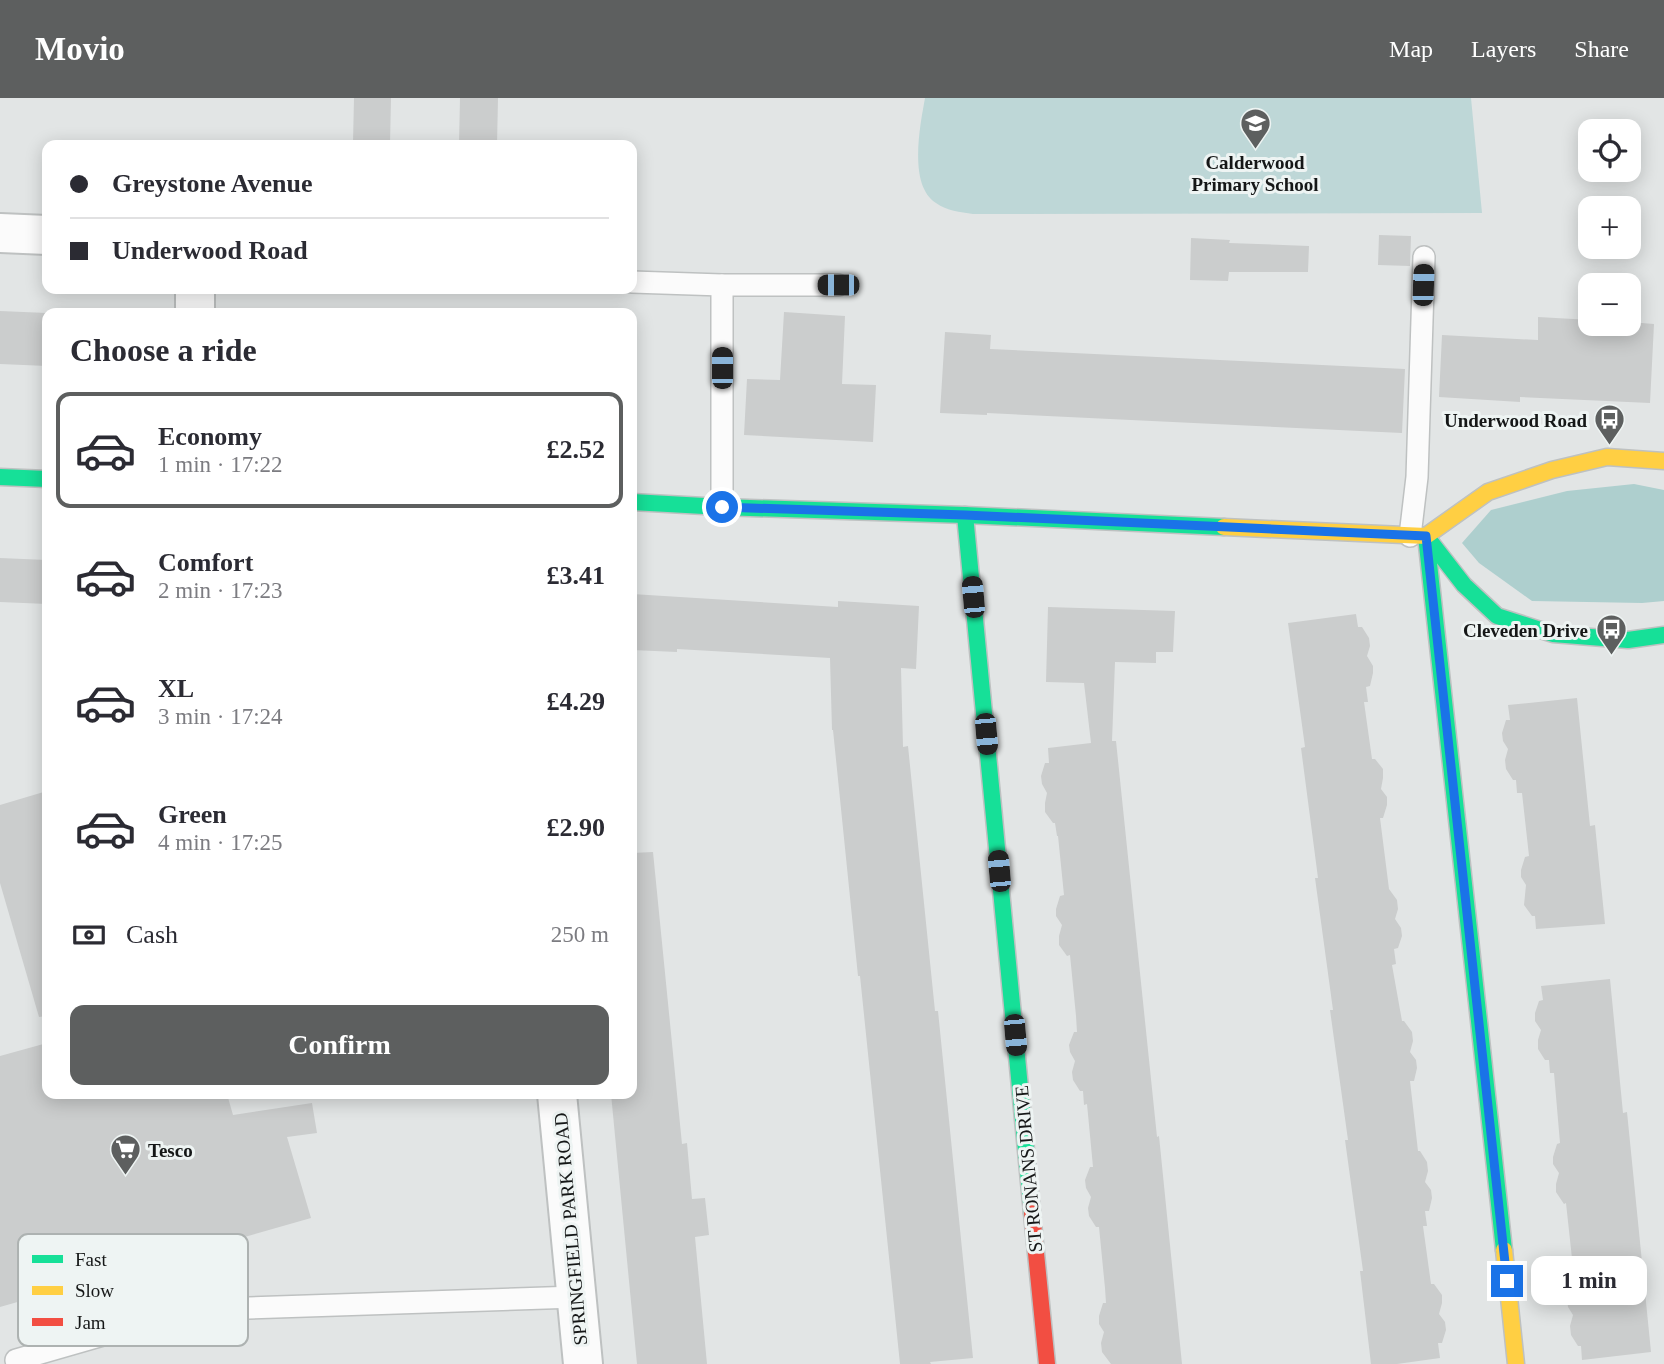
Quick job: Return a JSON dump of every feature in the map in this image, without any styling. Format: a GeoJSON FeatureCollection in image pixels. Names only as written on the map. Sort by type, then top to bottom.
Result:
{"type":"FeatureCollection","features":[{"type":"Feature","properties":{"kind":"street"},"geometry":{"type":"LineString","coordinates":[[0,233],[42,235]]}},
{"type":"Feature","properties":{"kind":"street"},"geometry":{"type":"LineString","coordinates":[[637,502],[1418,536],[1488,492],[1552,470],[1606,457],[1664,461]]}},
{"type":"Feature","properties":{"kind":"street"},"geometry":{"type":"LineString","coordinates":[[0,477],[42,479]]}},
{"type":"Feature","properties":{"kind":"street","name":"ST RONANS DRIVE"},"geometry":{"type":"LineString","coordinates":[[965,515],[1047,1364]]}},
{"type":"Feature","properties":{"kind":"street"},"geometry":{"type":"LineString","coordinates":[[1418,536],[1497,616],[1553,634],[1628,640],[1664,635]]}},
{"type":"Feature","properties":{"kind":"street"},"geometry":{"type":"LineString","coordinates":[[1418,536],[1516,1364]]}},
{"type":"Feature","properties":{"kind":"street","name":"SPRINGFIELD PARK ROAD"},"geometry":{"type":"LineString","coordinates":[[557,1099],[583,1364]]}},
{"type":"Feature","properties":{"kind":"lane"},"geometry":{"type":"LineString","coordinates":[[1418,536],[1417,477],[1424,257]]}},
{"type":"Feature","properties":{"kind":"lane"},"geometry":{"type":"LineString","coordinates":[[637,282],[838,285]]}},
{"type":"Feature","properties":{"kind":"lane"},"geometry":{"type":"LineString","coordinates":[[722,285],[722,507]]}},
{"type":"Feature","properties":{"kind":"lane"},"geometry":{"type":"LineString","coordinates":[[248,1308],[576,1297]]}},
{"type":"Feature","properties":{"kind":"lane"},"geometry":{"type":"LineString","coordinates":[[16,1360],[65,1346]]}},
{"type":"Feature","properties":{"kind":"shaded area","name":"Calderwood Primary School"},"geometry":{"type":"Polygon","coordinates":[[[925,98],[1471,98],[1482,213],[958,212],[936,203],[927,194],[922,183],[918,154],[925,98]]]}},
{"type":"Feature","properties":{"kind":"shaded area"},"geometry":{"type":"Polygon","coordinates":[[[1634,484],[1664,490],[1664,601],[1532,601],[1479,563],[1462,543],[1491,510],[1567,491],[1634,484]]]}},
{"type":"Feature","properties":{"kind":"building"},"geometry":{"type":"Polygon","coordinates":[[[354,98],[391,98],[390,140],[353,140],[354,98]]]}},
{"type":"Feature","properties":{"kind":"building"},"geometry":{"type":"Polygon","coordinates":[[[460,98],[498,98],[497,140],[459,140],[460,98]]]}},
{"type":"Feature","properties":{"kind":"building"},"geometry":{"type":"Polygon","coordinates":[[[1379,235],[1411,236],[1410,266],[1378,265],[1379,235]]]}},
{"type":"Feature","properties":{"kind":"building"},"geometry":{"type":"Polygon","coordinates":[[[1191,238],[1230,240],[1229,243],[1309,246],[1308,272],[1229,272],[1228,281],[1190,280],[1191,238]]]}},
{"type":"Feature","properties":{"kind":"building"},"geometry":{"type":"Polygon","coordinates":[[[0,311],[42,313],[42,366],[0,364],[0,311]]]}},
{"type":"Feature","properties":{"kind":"building"},"geometry":{"type":"Polygon","coordinates":[[[784,312],[845,316],[842,384],[876,385],[873,442],[744,435],[747,379],[780,380],[784,312]]]}},
{"type":"Feature","properties":{"kind":"building"},"geometry":{"type":"Polygon","coordinates":[[[1538,317],[1578,319],[1578,336],[1641,336],[1641,323],[1654,324],[1650,403],[1520,397],[1520,402],[1439,397],[1442,335],[1538,340],[1538,317]]]}},
{"type":"Feature","properties":{"kind":"building"},"geometry":{"type":"Polygon","coordinates":[[[945,332],[991,335],[990,349],[1405,369],[1402,433],[940,413],[945,332]]]}},
{"type":"Feature","properties":{"kind":"building"},"geometry":{"type":"Polygon","coordinates":[[[0,558],[42,560],[42,604],[0,602],[0,558]]]}},
{"type":"Feature","properties":{"kind":"building"},"geometry":{"type":"Polygon","coordinates":[[[637,594],[838,607],[838,601],[919,606],[916,669],[901,668],[903,747],[908,746],[973,1358],[930,1362],[931,1364],[900,1364],[832,730],[830,658],[677,649],[677,652],[637,650],[637,594]]]}},
{"type":"Feature","properties":{"kind":"building"},"geometry":{"type":"Polygon","coordinates":[[[1048,607],[1175,611],[1173,652],[1156,652],[1156,663],[1115,662],[1112,741],[1116,741],[1182,1364],[1111,1364],[1102,1352],[1104,1332],[1099,1324],[1099,1316],[1103,1303],[1106,1303],[1099,1227],[1096,1227],[1089,1216],[1091,1197],[1085,1180],[1090,1167],[1093,1167],[1087,1104],[1084,1105],[1083,1091],[1080,1091],[1073,1080],[1075,1061],[1069,1045],[1074,1032],[1077,1032],[1070,955],[1067,956],[1059,945],[1062,925],[1056,916],[1060,896],[1064,895],[1058,836],[1055,823],[1045,812],[1047,793],[1041,776],[1045,763],[1049,763],[1048,748],[1091,743],[1084,683],[1046,682],[1048,607]]]}},
{"type":"Feature","properties":{"kind":"building"},"geometry":{"type":"Polygon","coordinates":[[[1356,614],[1358,627],[1362,627],[1369,638],[1367,656],[1373,666],[1370,686],[1366,687],[1368,702],[1364,702],[1372,759],[1383,769],[1381,789],[1387,797],[1387,805],[1383,818],[1380,818],[1389,889],[1397,900],[1395,919],[1401,928],[1402,936],[1398,948],[1394,949],[1396,964],[1392,965],[1402,1021],[1412,1032],[1410,1052],[1416,1060],[1417,1068],[1414,1081],[1410,1081],[1418,1151],[1427,1162],[1425,1182],[1431,1190],[1432,1198],[1429,1211],[1425,1211],[1427,1226],[1423,1226],[1431,1284],[1434,1284],[1442,1295],[1439,1314],[1445,1322],[1446,1330],[1442,1343],[1438,1343],[1440,1358],[1397,1364],[1371,1364],[1360,1271],[1363,1271],[1345,1140],[1348,1140],[1330,1010],[1333,1010],[1301,748],[1305,747],[1288,623],[1356,614]]]}},
{"type":"Feature","properties":{"kind":"building"},"geometry":{"type":"Polygon","coordinates":[[[1577,698],[1590,826],[1595,825],[1605,924],[1536,929],[1535,916],[1532,916],[1524,905],[1526,885],[1521,877],[1525,857],[1529,856],[1522,793],[1517,793],[1516,780],[1513,780],[1506,769],[1508,749],[1502,733],[1506,720],[1510,720],[1508,705],[1577,698]]]}},
{"type":"Feature","properties":{"kind":"building"},"geometry":{"type":"Polygon","coordinates":[[[42,792],[42,1017],[39,1017],[0,883],[0,805],[42,792]]]}},
{"type":"Feature","properties":{"kind":"building"},"geometry":{"type":"Polygon","coordinates":[[[653,852],[682,1144],[687,1143],[692,1199],[705,1198],[709,1235],[695,1237],[707,1364],[637,1364],[611,1099],[637,1099],[637,853],[653,852]]]}},
{"type":"Feature","properties":{"kind":"building"},"geometry":{"type":"Polygon","coordinates":[[[1610,979],[1623,1113],[1627,1112],[1651,1352],[1582,1360],[1581,1346],[1578,1346],[1571,1335],[1573,1315],[1567,1300],[1571,1286],[1575,1286],[1566,1203],[1564,1204],[1556,1192],[1559,1173],[1553,1164],[1557,1144],[1560,1143],[1554,1073],[1550,1073],[1549,1060],[1545,1060],[1538,1049],[1541,1030],[1535,1021],[1535,1013],[1539,1001],[1543,1000],[1541,986],[1610,979]]]}},
{"type":"Feature","properties":{"kind":"building","name":"Tesco"},"geometry":{"type":"Polygon","coordinates":[[[42,1044],[42,1099],[228,1099],[233,1115],[312,1103],[317,1133],[287,1137],[311,1218],[248,1236],[18,1234],[18,1302],[0,1307],[0,1056],[42,1044]]]}},
{"type":"Feature","properties":{"kind":"traffic: fast"},"geometry":{"type":"LineString","coordinates":[[0,477],[42,479]]}},
{"type":"Feature","properties":{"kind":"traffic: fast"},"geometry":{"type":"LineString","coordinates":[[637,502],[1224,527]]}},
{"type":"Feature","properties":{"kind":"traffic: fast"},"geometry":{"type":"LineString","coordinates":[[965,515],[1032,1213]]}},
{"type":"Feature","properties":{"kind":"traffic: fast"},"geometry":{"type":"LineString","coordinates":[[1426,536],[1504,1250]]}},
{"type":"Feature","properties":{"kind":"traffic: fast"},"geometry":{"type":"LineString","coordinates":[[1426,536],[1464,585],[1497,616],[1553,634],[1628,640],[1664,635]]}},
{"type":"Feature","properties":{"kind":"traffic: slow"},"geometry":{"type":"LineString","coordinates":[[1224,527],[1426,536],[1488,492],[1552,470],[1607,457],[1664,461]]}},
{"type":"Feature","properties":{"kind":"traffic: slow"},"geometry":{"type":"LineString","coordinates":[[1504,1250],[1516,1364]]}},
{"type":"Feature","properties":{"kind":"traffic: jam"},"geometry":{"type":"LineString","coordinates":[[1032,1213],[1047,1364]]}},
{"type":"Feature","properties":{"kind":"place","name":"Calderwood Primary School"},"geometry":{"type":"Point","coordinates":[1255,150]}},
{"type":"Feature","properties":{"kind":"place","name":"Underwood Road"},"geometry":{"type":"Point","coordinates":[1610,447]}},
{"type":"Feature","properties":{"kind":"place","name":"Cleveden Drive"},"geometry":{"type":"Point","coordinates":[1611,657]}},
{"type":"Feature","properties":{"kind":"place","name":"Tesco"},"geometry":{"type":"Point","coordinates":[125,1177]}},
{"type":"Feature","properties":{"kind":"route"},"geometry":{"type":"LineString","coordinates":[[722,507],[1426,536],[1507,1281]]}}]}
